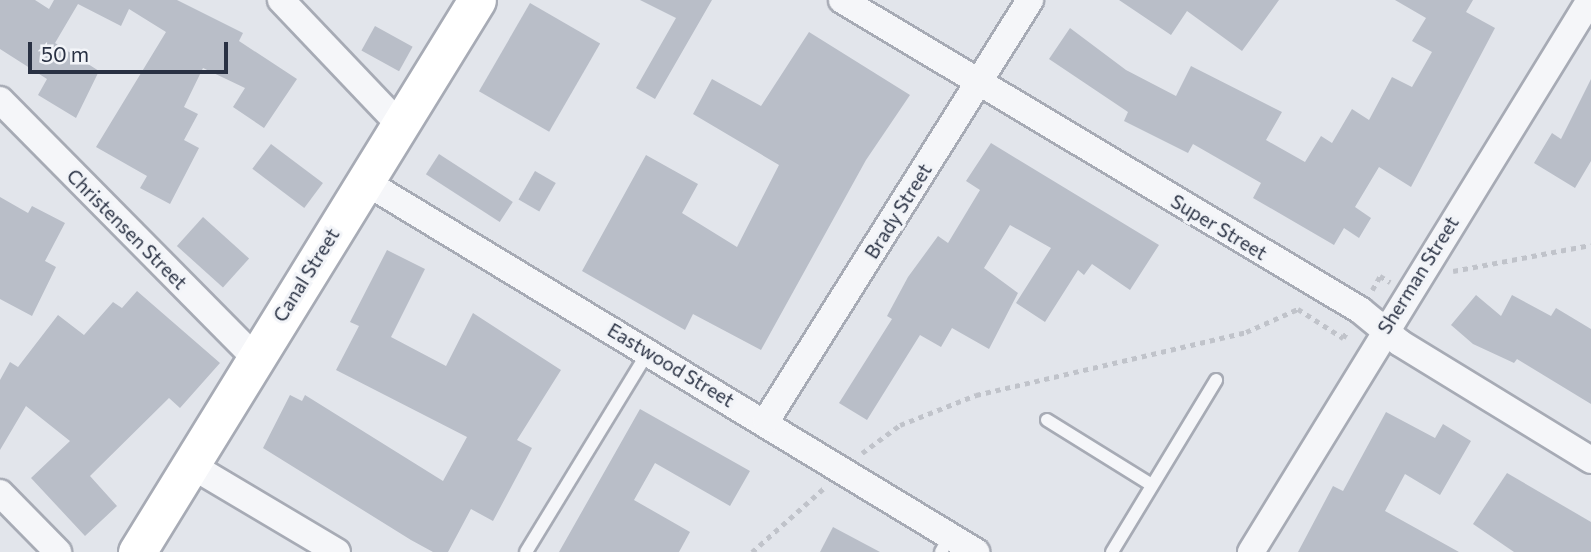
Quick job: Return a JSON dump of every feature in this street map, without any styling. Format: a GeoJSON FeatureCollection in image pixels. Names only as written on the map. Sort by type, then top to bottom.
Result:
{"type":"FeatureCollection","features":[{"type":"Feature","properties":{"kind":"street"},"geometry":{"type":"LineString","coordinates":[[281,0],[400,124]]}},
{"type":"Feature","properties":{"kind":"street","name":"Canal Street"},"geometry":{"type":"LineString","coordinates":[[137,552],[477,0]]}},
{"type":"Feature","properties":{"kind":"street","name":"Super Street"},"geometry":{"type":"LineString","coordinates":[[842,0],[978,85],[1385,327],[1400,343],[1591,460]]}},
{"type":"Feature","properties":{"kind":"street","name":"Brady Street"},"geometry":{"type":"LineString","coordinates":[[766,421],[1030,0]]}},
{"type":"Feature","properties":{"kind":"street","name":"Sherman Street"},"geometry":{"type":"LineString","coordinates":[[1251,552],[1385,327],[1590,0]]}},
{"type":"Feature","properties":{"kind":"street","name":"Christensen Street"},"geometry":{"type":"LineString","coordinates":[[0,100],[255,358]]}},
{"type":"Feature","properties":{"kind":"street","name":"Eastwood Street"},"geometry":{"type":"LineString","coordinates":[[364,181],[766,421],[844,470],[946,544],[976,552]]}},
{"type":"Feature","properties":{"kind":"street"},"geometry":{"type":"LineString","coordinates":[[189,464],[337,552]]}},
{"type":"Feature","properties":{"kind":"street"},"geometry":{"type":"LineString","coordinates":[[0,493],[58,552]]}},
{"type":"Feature","properties":{"kind":"lane"},"geometry":{"type":"LineString","coordinates":[[526,552],[648,351]]}},
{"type":"Feature","properties":{"kind":"lane"},"geometry":{"type":"LineString","coordinates":[[1112,552],[1216,380]]}},
{"type":"Feature","properties":{"kind":"lane"},"geometry":{"type":"LineString","coordinates":[[1047,420],[1153,485]]}},
{"type":"Feature","properties":{"kind":"path"},"geometry":{"type":"LineString","coordinates":[[1445,284],[1451,271],[1591,245]]}},
{"type":"Feature","properties":{"kind":"path"},"geometry":{"type":"LineString","coordinates":[[1368,297],[1380,276],[1394,284]]}},
{"type":"Feature","properties":{"kind":"path"},"geometry":{"type":"LineString","coordinates":[[752,552],[844,470],[900,425],[976,395],[1246,332],[1298,309],[1343,338]]}},
{"type":"Feature","properties":{"kind":"building"},"geometry":{"type":"Polygon","coordinates":[[[0,0],[35,0],[49,9],[54,0],[177,0],[243,33],[239,41],[297,79],[264,128],[233,107],[245,88],[203,68],[184,107],[198,114],[184,140],[199,148],[170,204],[140,188],[147,176],[96,147],[166,32],[129,9],[121,26],[78,4],[55,43],[99,71],[76,118],[38,95],[47,79],[0,49],[0,0]]]}},
{"type":"Feature","properties":{"kind":"building"},"geometry":{"type":"Polygon","coordinates":[[[640,0],[712,0],[655,99],[636,88],[676,18],[640,0]]]}},
{"type":"Feature","properties":{"kind":"building"},"geometry":{"type":"Polygon","coordinates":[[[1119,0],[1279,0],[1242,51],[1187,11],[1171,35],[1119,0]]]}},
{"type":"Feature","properties":{"kind":"building"},"geometry":{"type":"Polygon","coordinates":[[[1395,0],[1473,0],[1466,12],[1495,28],[1411,187],[1379,167],[1355,207],[1371,218],[1359,238],[1344,228],[1334,245],[1253,198],[1261,183],[1193,144],[1188,153],[1124,121],[1128,112],[1049,59],[1070,28],[1126,70],[1176,96],[1191,66],[1282,112],[1266,140],[1305,162],[1321,136],[1332,143],[1352,109],[1369,120],[1392,77],[1412,87],[1432,52],[1412,41],[1426,18],[1395,0]]]}},
{"type":"Feature","properties":{"kind":"building"},"geometry":{"type":"Polygon","coordinates":[[[530,3],[600,44],[549,132],[479,91],[530,3]]]}},
{"type":"Feature","properties":{"kind":"building"},"geometry":{"type":"Polygon","coordinates":[[[375,26],[413,47],[399,71],[361,50],[375,26]]]}},
{"type":"Feature","properties":{"kind":"building"},"geometry":{"type":"Polygon","coordinates":[[[809,32],[910,95],[866,160],[761,350],[693,314],[685,330],[582,271],[646,155],[698,184],[682,213],[737,247],[779,165],[693,114],[712,79],[761,106],[809,32]]]}},
{"type":"Feature","properties":{"kind":"building"},"geometry":{"type":"Polygon","coordinates":[[[1591,79],[1591,161],[1575,188],[1534,163],[1552,133],[1561,139],[1591,79]]]}},
{"type":"Feature","properties":{"kind":"building"},"geometry":{"type":"Polygon","coordinates":[[[991,143],[1159,245],[1130,290],[1092,264],[1084,275],[1078,270],[1045,322],[1016,303],[1051,248],[1010,225],[984,268],[1018,293],[989,349],[952,328],[941,347],[920,335],[867,420],[839,403],[892,319],[887,316],[908,277],[938,236],[948,243],[980,190],[966,181],[991,143]]]}},
{"type":"Feature","properties":{"kind":"building"},"geometry":{"type":"Polygon","coordinates":[[[271,144],[323,183],[304,208],[252,169],[271,144]]]}},
{"type":"Feature","properties":{"kind":"building"},"geometry":{"type":"Polygon","coordinates":[[[439,154],[513,202],[500,222],[426,174],[439,154]]]}},
{"type":"Feature","properties":{"kind":"building"},"geometry":{"type":"Polygon","coordinates":[[[535,171],[556,183],[539,212],[518,200],[535,171]]]}},
{"type":"Feature","properties":{"kind":"building"},"geometry":{"type":"Polygon","coordinates":[[[0,197],[28,213],[32,206],[65,223],[45,261],[56,267],[32,316],[0,299],[0,197]]]}},
{"type":"Feature","properties":{"kind":"building"},"geometry":{"type":"Polygon","coordinates":[[[203,217],[249,258],[223,287],[177,246],[203,217]]]}},
{"type":"Feature","properties":{"kind":"building"},"geometry":{"type":"Polygon","coordinates":[[[387,250],[425,269],[391,337],[446,366],[473,313],[561,370],[517,440],[532,448],[493,521],[471,509],[448,552],[433,552],[411,540],[263,448],[290,395],[302,401],[305,395],[443,481],[467,437],[336,370],[359,326],[350,322],[387,250]]]}},
{"type":"Feature","properties":{"kind":"building"},"geometry":{"type":"Polygon","coordinates":[[[137,291],[220,363],[180,408],[169,398],[90,476],[117,506],[85,536],[31,478],[70,441],[26,406],[0,450],[0,380],[10,362],[18,367],[58,315],[84,335],[113,302],[122,308],[137,291]]]}},
{"type":"Feature","properties":{"kind":"building"},"geometry":{"type":"Polygon","coordinates":[[[1476,295],[1501,316],[1512,295],[1551,316],[1556,308],[1591,329],[1591,404],[1517,359],[1514,363],[1473,344],[1451,325],[1476,295]]]}},
{"type":"Feature","properties":{"kind":"building"},"geometry":{"type":"Polygon","coordinates":[[[640,409],[750,471],[730,506],[655,463],[634,500],[690,532],[679,552],[559,552],[640,409]]]}},
{"type":"Feature","properties":{"kind":"building"},"geometry":{"type":"Polygon","coordinates":[[[1386,412],[1435,438],[1443,424],[1471,441],[1440,495],[1405,474],[1385,511],[1459,552],[1298,552],[1333,486],[1343,491],[1386,412]]]}},
{"type":"Feature","properties":{"kind":"building"},"geometry":{"type":"Polygon","coordinates":[[[1507,473],[1591,522],[1591,552],[1514,552],[1473,524],[1507,473]]]}},
{"type":"Feature","properties":{"kind":"building"},"geometry":{"type":"Polygon","coordinates":[[[833,527],[880,552],[820,552],[833,527]]]}}]}
